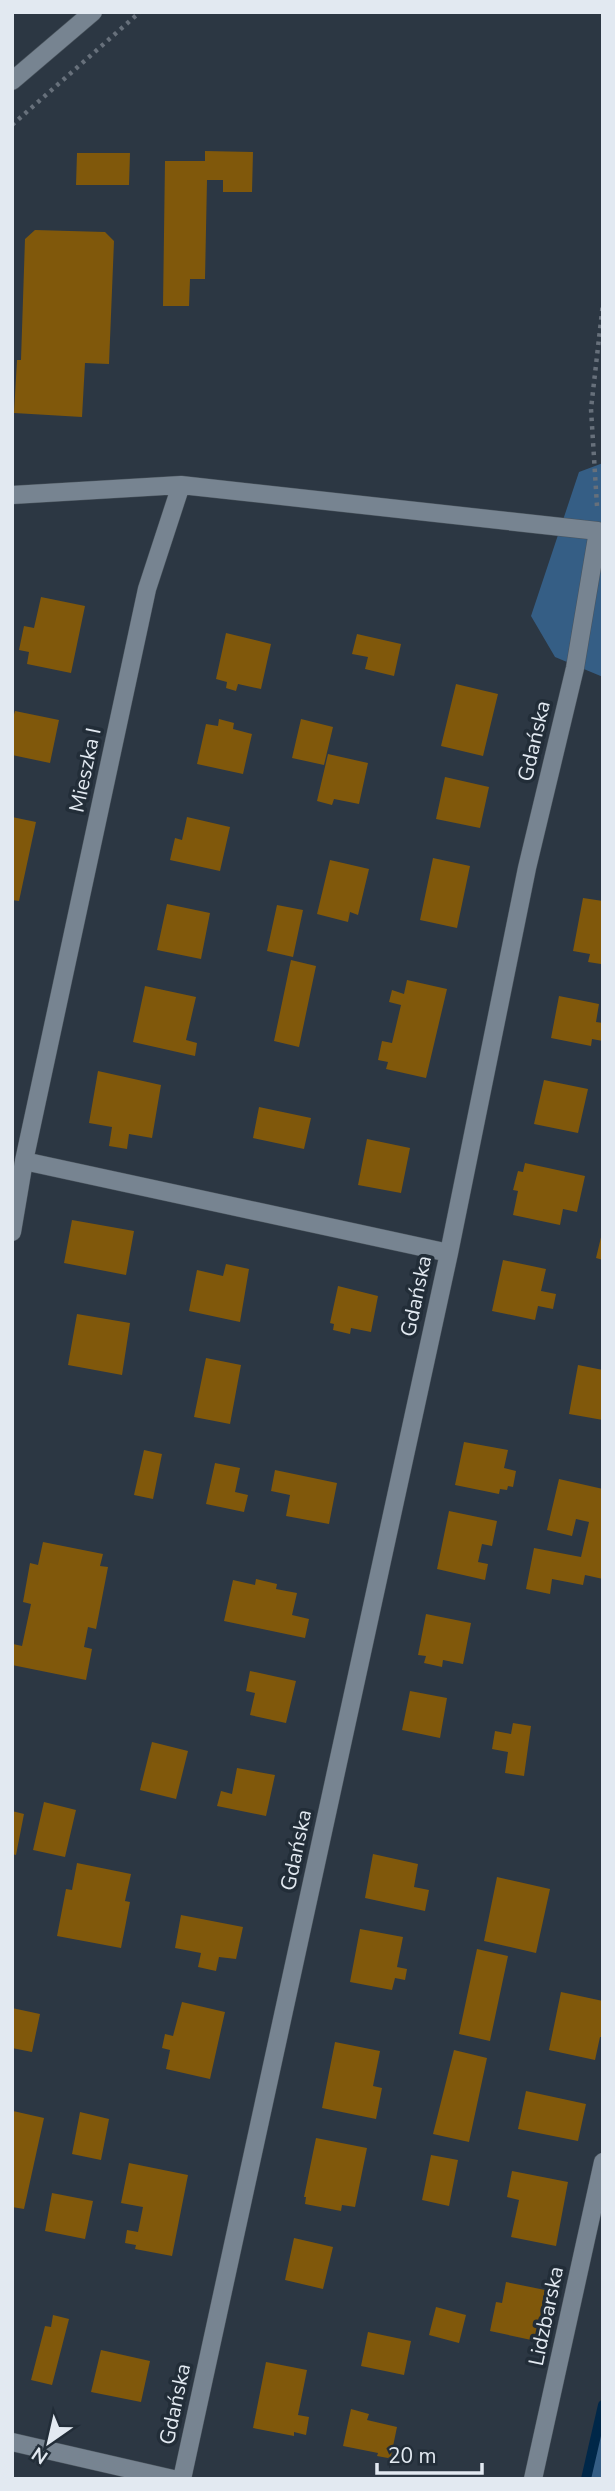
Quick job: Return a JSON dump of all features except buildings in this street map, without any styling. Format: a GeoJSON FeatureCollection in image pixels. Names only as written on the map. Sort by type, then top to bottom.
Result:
{"type":"FeatureCollection","features":[{"type":"Feature","properties":{"kind":"street"},"geometry":{"type":"LineString","coordinates":[[12,81],[93,12]]}},
{"type":"Feature","properties":{"kind":"street"},"geometry":{"type":"LineString","coordinates":[[12,495],[181,485],[598,531]]}},
{"type":"Feature","properties":{"kind":"street","name":"Mieszka I"},"geometry":{"type":"LineString","coordinates":[[12,1232],[24,1161],[147,589],[181,485]]}},
{"type":"Feature","properties":{"kind":"street","name":"Gdańska"},"geometry":{"type":"LineString","coordinates":[[182,2479],[449,1253],[527,868],[575,668],[598,531]]}},
{"type":"Feature","properties":{"kind":"street"},"geometry":{"type":"LineString","coordinates":[[24,1161],[449,1253]]}},
{"type":"Feature","properties":{"kind":"street","name":"Lidzbarska"},"geometry":{"type":"LineString","coordinates":[[533,2479],[603,2162]]}},
{"type":"Feature","properties":{"kind":"street"},"geometry":{"type":"LineString","coordinates":[[12,2442],[173,2479]]}},
{"type":"Feature","properties":{"kind":"path"},"geometry":{"type":"LineString","coordinates":[[12,125],[140,12]]}},
{"type":"Feature","properties":{"kind":"path"},"geometry":{"type":"LineString","coordinates":[[598,531],[591,410],[603,303]]}},
{"type":"Feature","properties":{"kind":"shaded area"},"geometry":{"type":"Polygon","coordinates":[[[603,463],[603,677],[555,657],[531,616],[579,472],[603,463]]]}},
{"type":"Feature","properties":{"kind":"shaded area"},"geometry":{"type":"Polygon","coordinates":[[[603,2407],[603,2479],[587,2479],[603,2407]]]}},
{"type":"Feature","properties":{"kind":"waterway"},"geometry":{"type":"LineString","coordinates":[[586,2479],[603,2405]]}}]}
